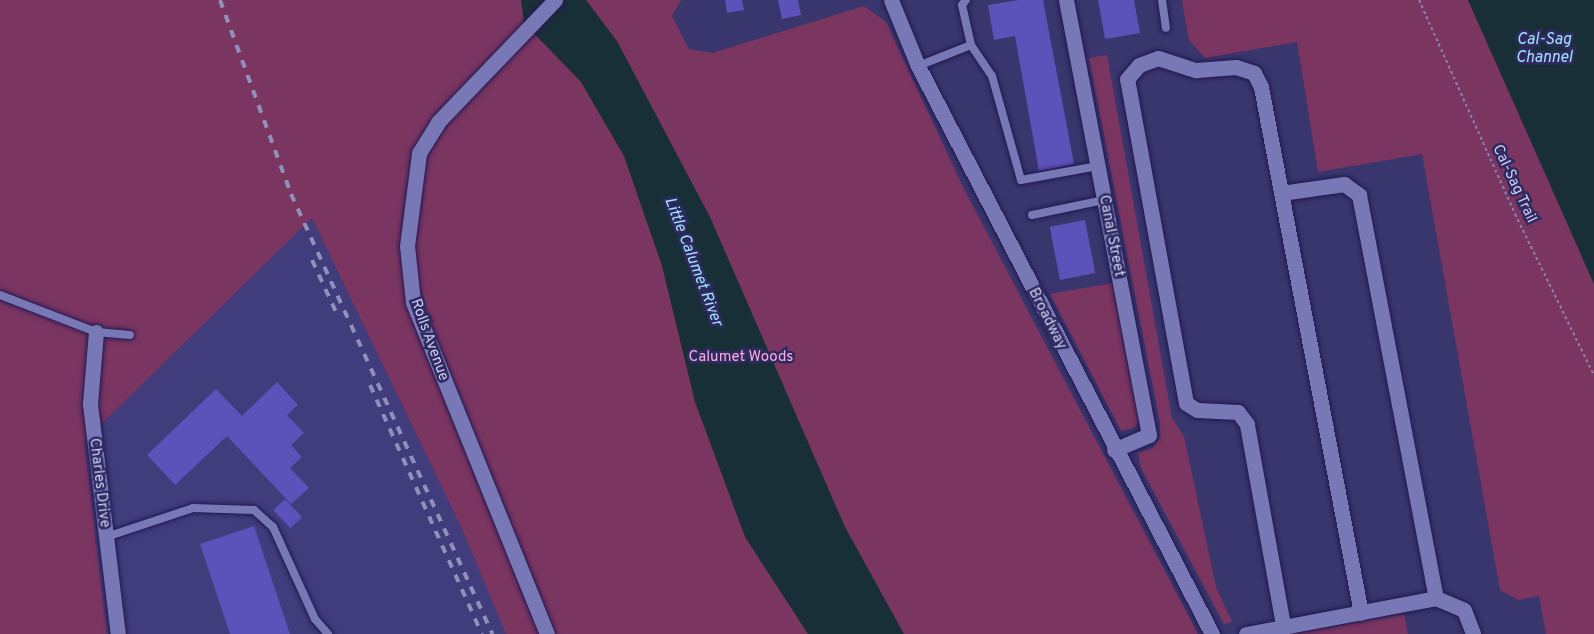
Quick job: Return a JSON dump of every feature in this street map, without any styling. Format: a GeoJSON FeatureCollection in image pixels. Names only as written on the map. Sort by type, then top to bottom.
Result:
{"type":"FeatureCollection","features":[{"type":"Feature","properties":{"kind":"street","name":"Rolls Avenue"},"geometry":{"type":"LineString","coordinates":[[547,634],[413,302],[407,246],[419,153],[438,122],[555,0]]}},
{"type":"Feature","properties":{"kind":"street","name":"Broadway"},"geometry":{"type":"LineString","coordinates":[[891,0],[918,66],[1114,450],[1212,634]]}},
{"type":"Feature","properties":{"kind":"street","name":"Canal Street"},"geometry":{"type":"LineString","coordinates":[[1066,0],[1149,435],[1114,450]]}},
{"type":"Feature","properties":{"kind":"street"},"geometry":{"type":"LineString","coordinates":[[1283,625],[1246,424],[1238,412],[1197,410],[1186,403],[1127,78],[1139,65],[1158,58],[1196,70],[1236,67],[1254,73],[1261,87],[1361,613]]}},
{"type":"Feature","properties":{"kind":"street"},"geometry":{"type":"LineString","coordinates":[[1281,193],[1344,184],[1359,195],[1436,598]]}},
{"type":"Feature","properties":{"kind":"street","name":"Charles Drive"},"geometry":{"type":"LineString","coordinates":[[96,332],[90,404],[118,634]]}},
{"type":"Feature","properties":{"kind":"street"},"geometry":{"type":"LineString","coordinates":[[1246,634],[1283,625],[1436,598],[1464,610],[1473,634]]}},
{"type":"Feature","properties":{"kind":"lane"},"geometry":{"type":"LineString","coordinates":[[966,0],[962,5],[971,45],[992,76],[1021,180],[1098,166]]}},
{"type":"Feature","properties":{"kind":"lane"},"geometry":{"type":"LineString","coordinates":[[1162,0],[1166,28]]}},
{"type":"Feature","properties":{"kind":"lane"},"geometry":{"type":"LineString","coordinates":[[918,66],[971,45]]}},
{"type":"Feature","properties":{"kind":"lane"},"geometry":{"type":"LineString","coordinates":[[1032,215],[1104,200]]}},
{"type":"Feature","properties":{"kind":"lane"},"geometry":{"type":"LineString","coordinates":[[0,295],[96,332],[130,334]]}},
{"type":"Feature","properties":{"kind":"lane"},"geometry":{"type":"LineString","coordinates":[[106,537],[193,508],[254,510],[273,526],[315,619],[328,634]]}},
{"type":"Feature","properties":{"kind":"path","name":"Cal-Sag Trail"},"geometry":{"type":"LineString","coordinates":[[1419,0],[1515,214],[1594,375]]}},
{"type":"Feature","properties":{"kind":"shaded area"},"geometry":{"type":"Polygon","coordinates":[[[312,218],[462,529],[506,634],[107,634],[84,441],[312,218]]]}},
{"type":"Feature","properties":{"kind":"green space","name":"Calumet Woods"},"geometry":{"type":"Polygon","coordinates":[[[0,0],[681,0],[672,16],[689,49],[712,53],[864,6],[886,22],[964,189],[1198,634],[506,634],[462,529],[312,218],[84,441],[107,634],[0,634],[0,0]]]}},
{"type":"Feature","properties":{"kind":"green space"},"geometry":{"type":"Polygon","coordinates":[[[1182,0],[1468,0],[1594,284],[1594,634],[1546,634],[1539,596],[1518,600],[1500,590],[1422,154],[1318,172],[1297,42],[1205,58],[1189,40],[1182,0]]]}},
{"type":"Feature","properties":{"kind":"green space"},"geometry":{"type":"Polygon","coordinates":[[[1107,55],[1172,418],[1184,436],[1216,587],[1232,622],[1224,624],[1141,468],[1138,453],[1153,448],[1160,437],[1160,424],[1089,58],[1107,55]]]}},
{"type":"Feature","properties":{"kind":"green space"},"geometry":{"type":"Polygon","coordinates":[[[1113,283],[1140,419],[1134,428],[1121,431],[1050,294],[1113,283]]]}},
{"type":"Feature","properties":{"kind":"green space"},"geometry":{"type":"Polygon","coordinates":[[[1404,614],[1408,634],[1291,634],[1404,614]]]}},
{"type":"Feature","properties":{"kind":"water","name":"Little Calumet River"},"geometry":{"type":"Polygon","coordinates":[[[521,0],[586,0],[617,41],[710,217],[845,527],[904,634],[808,634],[745,537],[695,402],[662,266],[624,156],[581,82],[524,23],[521,0]]]}},
{"type":"Feature","properties":{"kind":"water","name":"Cal-Sag Channel"},"geometry":{"type":"Polygon","coordinates":[[[1468,0],[1594,0],[1594,284],[1545,173],[1468,0]]]}},
{"type":"Feature","properties":{"kind":"building"},"geometry":{"type":"Polygon","coordinates":[[[725,0],[742,0],[744,10],[727,13],[725,0]]]}},
{"type":"Feature","properties":{"kind":"building"},"geometry":{"type":"Polygon","coordinates":[[[778,0],[798,0],[801,15],[782,19],[778,0]]]}},
{"type":"Feature","properties":{"kind":"building"},"geometry":{"type":"Polygon","coordinates":[[[1018,0],[1043,0],[1074,164],[1039,171],[1015,36],[994,40],[988,5],[1018,0]]]}},
{"type":"Feature","properties":{"kind":"building"},"geometry":{"type":"Polygon","coordinates":[[[1098,0],[1134,0],[1140,33],[1105,39],[1098,0]]]}},
{"type":"Feature","properties":{"kind":"building"},"geometry":{"type":"Polygon","coordinates":[[[1085,220],[1095,273],[1060,280],[1050,227],[1085,220]]]}},
{"type":"Feature","properties":{"kind":"building"},"geometry":{"type":"Polygon","coordinates":[[[277,382],[298,405],[287,415],[304,433],[291,445],[302,457],[290,468],[309,488],[291,504],[227,436],[175,485],[147,455],[216,389],[242,416],[277,382]]]}},
{"type":"Feature","properties":{"kind":"building"},"geometry":{"type":"Polygon","coordinates":[[[285,499],[302,517],[290,528],[273,510],[285,499]]]}},
{"type":"Feature","properties":{"kind":"building"},"geometry":{"type":"Polygon","coordinates":[[[254,526],[290,634],[230,634],[200,544],[254,526]]]}},
{"type":"Feature","properties":{"kind":"railway"},"geometry":{"type":"LineString","coordinates":[[220,0],[291,194],[492,634]]}},
{"type":"Feature","properties":{"kind":"railway"},"geometry":{"type":"LineString","coordinates":[[312,260],[337,314]]}},
{"type":"Feature","properties":{"kind":"railway"},"geometry":{"type":"LineString","coordinates":[[370,385],[482,634]]}}]}
